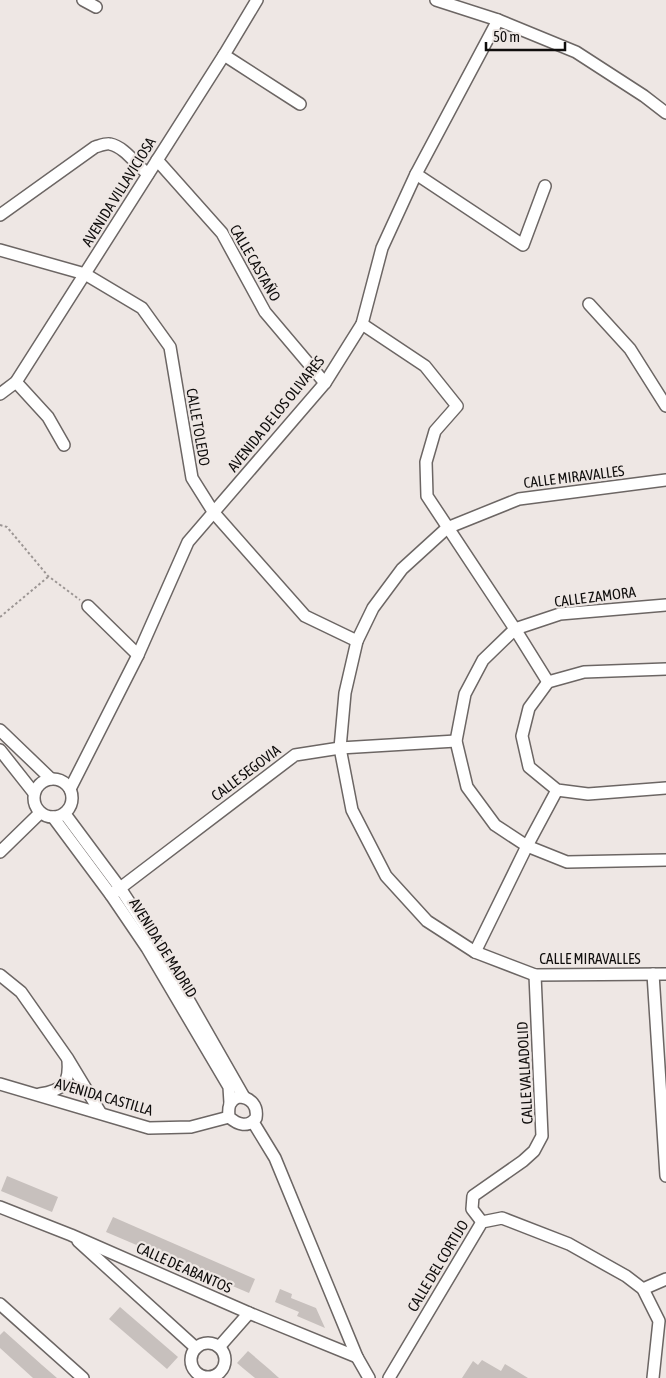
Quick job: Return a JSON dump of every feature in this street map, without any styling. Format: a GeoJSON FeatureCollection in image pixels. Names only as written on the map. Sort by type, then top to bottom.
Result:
{"type":"FeatureCollection","features":[{"type":"Feature","properties":{"kind":"street"},"geometry":{"type":"LineString","coordinates":[[83,0],[96,7]]}},
{"type":"Feature","properties":{"kind":"street","name":"AVENIDA VILLAVICIOSA"},"geometry":{"type":"LineString","coordinates":[[0,394],[16,382],[224,56],[257,0]]}},
{"type":"Feature","properties":{"kind":"street"},"geometry":{"type":"LineString","coordinates":[[436,0],[498,20],[576,52],[644,96],[666,113]]}},
{"type":"Feature","properties":{"kind":"street","name":"AVENIDA DE LOS OLIVARES"},"geometry":{"type":"LineString","coordinates":[[70,789],[138,655],[188,542],[325,383],[362,324],[382,248],[416,174],[498,20]]}},
{"type":"Feature","properties":{"kind":"street"},"geometry":{"type":"LineString","coordinates":[[224,56],[300,104]]}},
{"type":"Feature","properties":{"kind":"street"},"geometry":{"type":"LineString","coordinates":[[0,216],[95,147],[109,143],[123,150],[137,166],[148,174]]}},
{"type":"Feature","properties":{"kind":"street","name":"CALLE CASTAÑO"},"geometry":{"type":"LineString","coordinates":[[157,160],[222,233],[265,312],[325,383]]}},
{"type":"Feature","properties":{"kind":"street"},"geometry":{"type":"LineString","coordinates":[[416,174],[523,245],[545,186]]}},
{"type":"Feature","properties":{"kind":"street","name":"CALLE TOLEDO"},"geometry":{"type":"LineString","coordinates":[[0,250],[85,274],[142,308],[170,347],[192,478],[214,513],[305,616],[357,640]]}},
{"type":"Feature","properties":{"kind":"street"},"geometry":{"type":"LineString","coordinates":[[589,304],[630,349],[666,406]]}},
{"type":"Feature","properties":{"kind":"street"},"geometry":{"type":"LineString","coordinates":[[362,324],[426,366],[457,406],[435,431],[426,462],[427,496],[548,682]]}},
{"type":"Feature","properties":{"kind":"street"},"geometry":{"type":"LineString","coordinates":[[16,382],[48,417],[64,445]]}},
{"type":"Feature","properties":{"kind":"street","name":"CALLE MIRAVALLES"},"geometry":{"type":"LineString","coordinates":[[666,480],[519,498],[447,528],[402,569],[373,608],[357,640],[345,693],[340,748],[352,810],[386,876],[427,920],[475,952],[536,975],[666,974]]}},
{"type":"Feature","properties":{"kind":"street","name":"CALLE ZAMORA"},"geometry":{"type":"LineString","coordinates":[[666,605],[560,614],[515,629],[484,660],[466,694],[456,741],[467,787],[495,825],[527,846],[567,862],[666,860]]}},
{"type":"Feature","properties":{"kind":"street"},"geometry":{"type":"LineString","coordinates":[[88,606],[138,655]]}},
{"type":"Feature","properties":{"kind":"street"},"geometry":{"type":"LineString","coordinates":[[666,669],[584,672],[548,682],[529,708],[522,736],[529,767],[557,790],[588,794],[666,788]]}},
{"type":"Feature","properties":{"kind":"street"},"geometry":{"type":"LineString","coordinates":[[0,730],[51,779]]}},
{"type":"Feature","properties":{"kind":"street","name":"CALLE SEGOVIA"},"geometry":{"type":"LineString","coordinates":[[116,892],[295,755],[340,748],[456,741]]}},
{"type":"Feature","properties":{"kind":"street"},"geometry":{"type":"LineString","coordinates":[[0,750],[34,792]]}},
{"type":"Feature","properties":{"kind":"street"},"geometry":{"type":"LineString","coordinates":[[51,779],[65,783],[70,789],[72,796],[71,805],[59,816],[48,817],[40,813],[34,803],[34,792],[40,784],[51,779]]}},
{"type":"Feature","properties":{"kind":"street"},"geometry":{"type":"LineString","coordinates":[[475,952],[557,790]]}},
{"type":"Feature","properties":{"kind":"street"},"geometry":{"type":"LineString","coordinates":[[0,852],[40,813]]}},
{"type":"Feature","properties":{"kind":"street","name":"AVENIDA DE MADRID"},"geometry":{"type":"LineString","coordinates":[[59,816],[156,943],[244,1097]]}},
{"type":"Feature","properties":{"kind":"street","name":"AVENIDA DE MADRID"},"geometry":{"type":"LineString","coordinates":[[116,892],[229,1087],[230,1103]]}},
{"type":"Feature","properties":{"kind":"street"},"geometry":{"type":"LineString","coordinates":[[653,974],[666,1176]]}},
{"type":"Feature","properties":{"kind":"street"},"geometry":{"type":"LineString","coordinates":[[0,975],[21,992],[68,1059],[100,1112]]}},
{"type":"Feature","properties":{"kind":"street","name":"CALLE VALLADOLID"},"geometry":{"type":"LineString","coordinates":[[482,1222],[472,1209],[473,1196],[523,1161],[534,1151],[542,1136],[536,975]]}},
{"type":"Feature","properties":{"kind":"street"},"geometry":{"type":"LineString","coordinates":[[38,1095],[52,1092],[63,1085],[69,1073],[68,1059]]}},
{"type":"Feature","properties":{"kind":"street","name":"AVENIDA CASTILLA"},"geometry":{"type":"LineString","coordinates":[[0,1084],[149,1128],[191,1127],[229,1117]]}},
{"type":"Feature","properties":{"kind":"street"},"geometry":{"type":"LineString","coordinates":[[244,1097],[250,1100],[256,1107],[256,1118],[253,1122],[242,1125],[229,1117],[228,1110],[233,1099],[244,1097]]}},
{"type":"Feature","properties":{"kind":"street"},"geometry":{"type":"LineString","coordinates":[[253,1122],[275,1158],[357,1357],[369,1378]]}},
{"type":"Feature","properties":{"kind":"street","name":"CALLE DE ABANTOS"},"geometry":{"type":"LineString","coordinates":[[0,1207],[71,1235],[249,1313],[357,1357]]}},
{"type":"Feature","properties":{"kind":"street","name":"CALLE DEL CORTIJO"},"geometry":{"type":"LineString","coordinates":[[389,1378],[482,1222],[502,1218],[569,1244],[626,1276],[643,1289],[659,1321],[653,1378]]}},
{"type":"Feature","properties":{"kind":"street"},"geometry":{"type":"LineString","coordinates":[[71,1235],[196,1348]]}},
{"type":"Feature","properties":{"kind":"street"},"geometry":{"type":"LineString","coordinates":[[643,1289],[666,1279]]}},
{"type":"Feature","properties":{"kind":"street"},"geometry":{"type":"LineString","coordinates":[[0,1304],[83,1378]]}},
{"type":"Feature","properties":{"kind":"street"},"geometry":{"type":"LineString","coordinates":[[219,1347],[249,1313]]}},
{"type":"Feature","properties":{"kind":"street"},"geometry":{"type":"LineString","coordinates":[[207,1343],[219,1347],[225,1358],[225,1375],[208,1377],[195,1375],[191,1362],[192,1354],[196,1348],[201,1344],[207,1343]]}},
{"type":"Feature","properties":{"kind":"path"},"geometry":{"type":"LineString","coordinates":[[0,525],[6,527],[48,576],[88,606]]}},
{"type":"Feature","properties":{"kind":"path"},"geometry":{"type":"LineString","coordinates":[[0,617],[48,576]]}},
{"type":"Feature","properties":{"kind":"building"},"geometry":{"type":"Polygon","coordinates":[[[7,1176],[58,1197],[52,1212],[1,1191],[7,1176]]]}},
{"type":"Feature","properties":{"kind":"building"},"geometry":{"type":"Polygon","coordinates":[[[113,1217],[255,1279],[249,1293],[106,1232],[113,1217]]]}},
{"type":"Feature","properties":{"kind":"building"},"geometry":{"type":"Polygon","coordinates":[[[280,1289],[292,1294],[291,1298],[316,1308],[325,1328],[297,1316],[299,1312],[275,1302],[280,1289]]]}},
{"type":"Feature","properties":{"kind":"building"},"geometry":{"type":"Polygon","coordinates":[[[120,1307],[178,1357],[167,1369],[109,1319],[120,1307]]]}},
{"type":"Feature","properties":{"kind":"building"},"geometry":{"type":"Polygon","coordinates":[[[4,1331],[57,1378],[33,1378],[0,1348],[0,1335],[4,1331]]]}},
{"type":"Feature","properties":{"kind":"building"},"geometry":{"type":"Polygon","coordinates":[[[248,1351],[279,1378],[255,1378],[237,1363],[248,1351]]]}},
{"type":"Feature","properties":{"kind":"building"},"geometry":{"type":"Polygon","coordinates":[[[482,1360],[501,1371],[505,1364],[528,1378],[462,1378],[473,1361],[478,1365],[482,1360]]]}}]}
